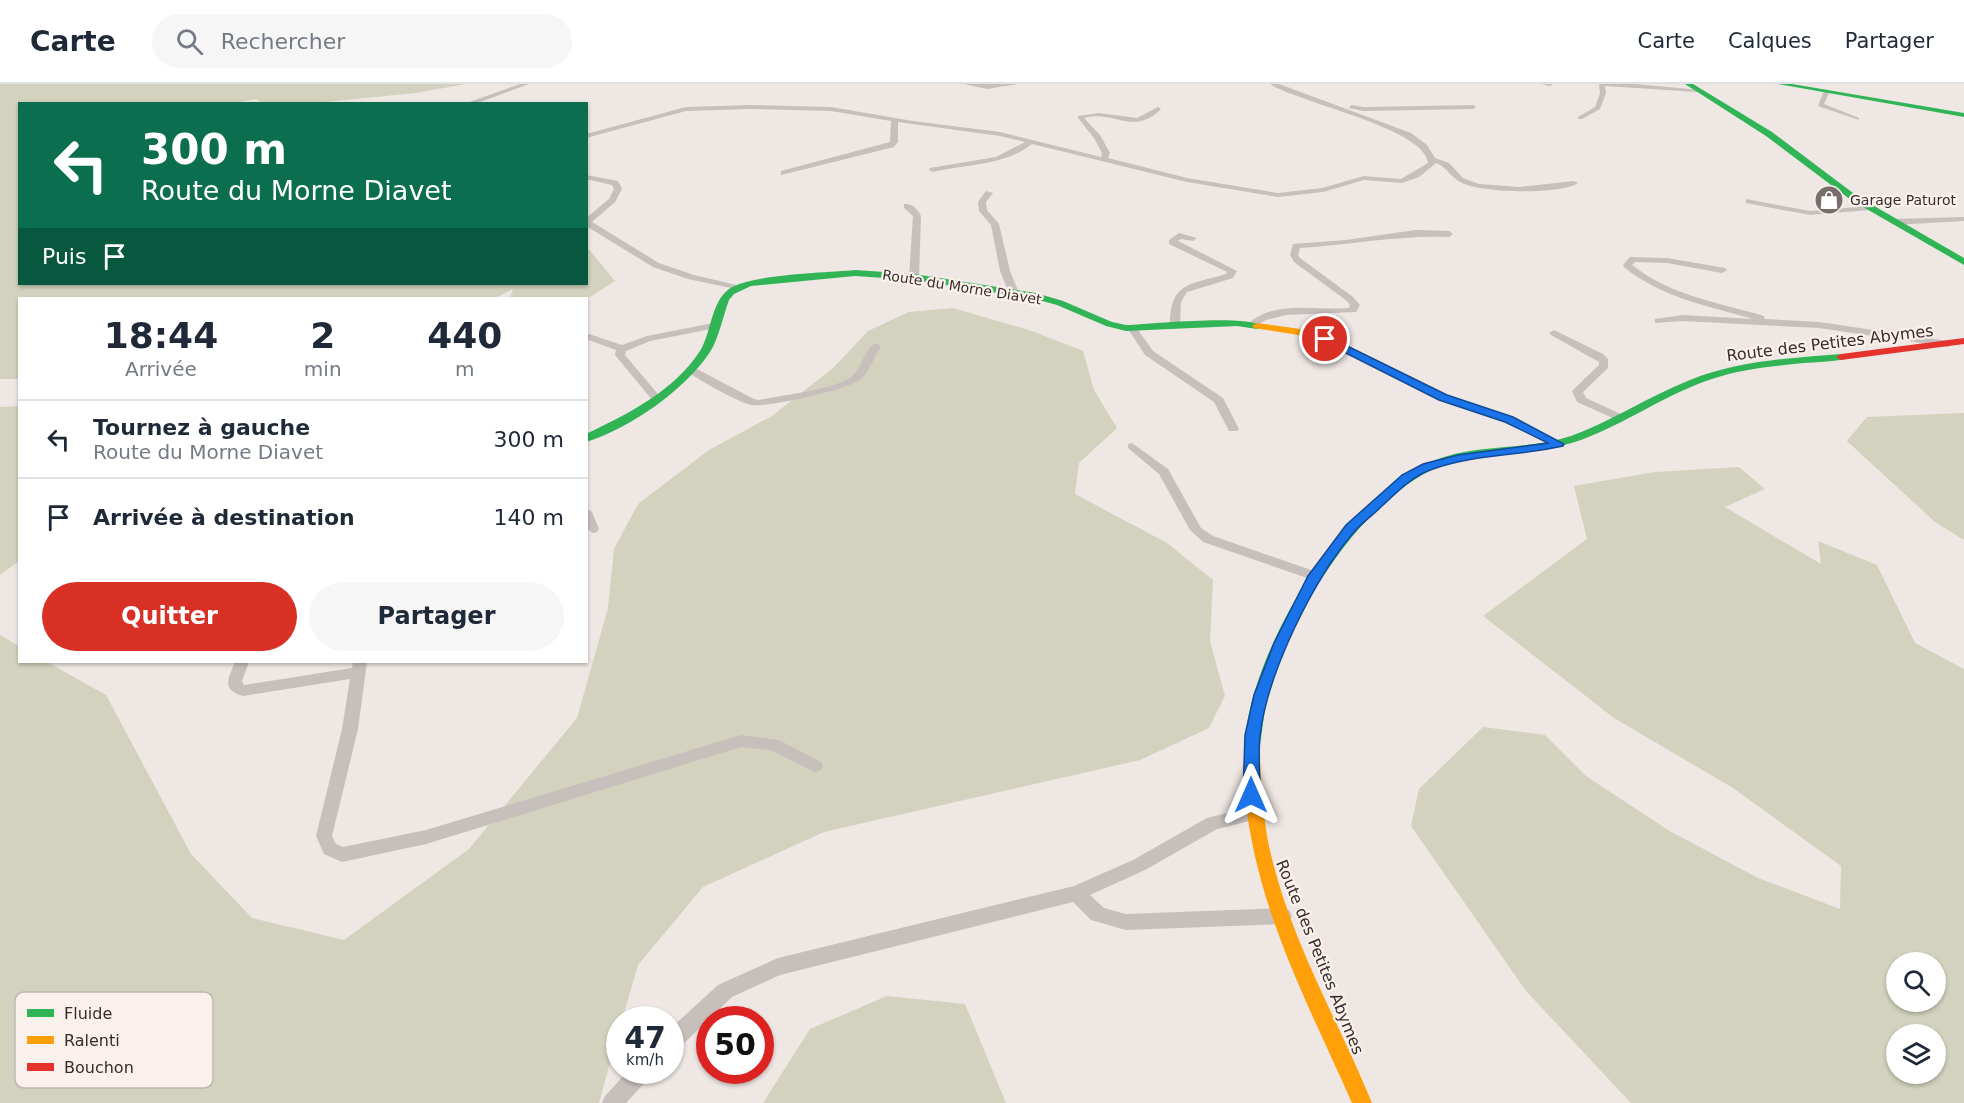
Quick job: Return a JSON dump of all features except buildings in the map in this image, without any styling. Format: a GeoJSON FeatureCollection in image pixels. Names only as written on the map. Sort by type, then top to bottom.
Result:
{"type":"FeatureCollection","features":[{"type":"Feature","properties":{"kind":"main road"},"geometry":{"type":"LineString","coordinates":[[1781,84],[1964,115]]}},
{"type":"Feature","properties":{"kind":"main road"},"geometry":{"type":"LineString","coordinates":[[1692,87],[1770,134],[1835,186],[1869,208],[1964,262]]}},
{"type":"Feature","properties":{"kind":"main road","name":"Route du Morne Diavet"},"geometry":{"type":"LineString","coordinates":[[738,288],[754,282],[839,274],[914,277],[1060,303],[1110,324],[1133,329],[1253,324],[1290,329],[1325,339],[1443,397],[1509,420],[1558,444]]}},
{"type":"Feature","properties":{"kind":"main road"},"geometry":{"type":"LineString","coordinates":[[588,438],[633,416],[691,370],[706,350],[725,299],[738,288]]}},
{"type":"Feature","properties":{"kind":"main road","name":"Route des Petites Abymes"},"geometry":{"type":"LineString","coordinates":[[1362,1103],[1283,916],[1263,859],[1252,814],[1252,735],[1262,695],[1282,643],[1315,576],[1351,528],[1413,474],[1427,466],[1458,458],[1531,450],[1558,444],[1695,381],[1737,369],[1964,341]]}},
{"type":"Feature","properties":{"kind":"street"},"geometry":{"type":"LineString","coordinates":[[473,102],[526,84]]}},
{"type":"Feature","properties":{"kind":"street"},"geometry":{"type":"LineString","coordinates":[[967,84],[994,87],[1015,84]]}},
{"type":"Feature","properties":{"kind":"street"},"geometry":{"type":"LineString","coordinates":[[588,135],[669,112],[696,108],[831,109],[895,120],[972,129],[1032,141],[1214,186],[1278,195],[1323,190],[1365,178],[1402,181],[1429,167],[1432,160],[1427,149],[1408,135],[1273,84]]}},
{"type":"Feature","properties":{"kind":"street"},"geometry":{"type":"LineString","coordinates":[[1544,84],[1550,84]]}},
{"type":"Feature","properties":{"kind":"street"},"geometry":{"type":"LineString","coordinates":[[1580,118],[1598,108],[1604,84],[1692,87]]}},
{"type":"Feature","properties":{"kind":"street"},"geometry":{"type":"LineString","coordinates":[[1826,93],[1820,105],[1857,119]]}},
{"type":"Feature","properties":{"kind":"street"},"geometry":{"type":"LineString","coordinates":[[1322,103],[1364,109],[1473,107]]}},
{"type":"Feature","properties":{"kind":"street"},"geometry":{"type":"LineString","coordinates":[[1104,158],[1106,153],[1104,147],[1080,117],[1091,115],[1131,121],[1152,115],[1158,108]]}},
{"type":"Feature","properties":{"kind":"street"},"geometry":{"type":"LineString","coordinates":[[783,173],[891,145],[894,142],[895,120]]}},
{"type":"Feature","properties":{"kind":"street"},"geometry":{"type":"LineString","coordinates":[[933,170],[1007,157],[1023,150],[1032,141]]}},
{"type":"Feature","properties":{"kind":"street"},"geometry":{"type":"LineString","coordinates":[[1432,160],[1448,165],[1464,182],[1488,188],[1546,187],[1574,183]]}},
{"type":"Feature","properties":{"kind":"street"},"geometry":{"type":"LineString","coordinates":[[588,177],[615,183],[618,189],[612,200],[588,221]]}},
{"type":"Feature","properties":{"kind":"street"},"geometry":{"type":"LineString","coordinates":[[989,193],[982,202],[983,211],[995,224],[1005,271],[1014,293]]}},
{"type":"Feature","properties":{"kind":"street"},"geometry":{"type":"LineString","coordinates":[[1749,201],[1810,213],[1869,208]]}},
{"type":"Feature","properties":{"kind":"street"},"geometry":{"type":"LineString","coordinates":[[907,206],[915,211],[917,216],[914,277]]}},
{"type":"Feature","properties":{"kind":"street"},"geometry":{"type":"LineString","coordinates":[[1894,222],[1964,219]]}},
{"type":"Feature","properties":{"kind":"street"},"geometry":{"type":"LineString","coordinates":[[588,224],[605,231],[645,260],[661,267],[738,288]]}},
{"type":"Feature","properties":{"kind":"street"},"geometry":{"type":"LineString","coordinates":[[1253,324],[1260,318],[1274,314],[1353,310],[1355,305],[1350,299],[1297,260],[1294,255],[1296,246],[1347,243],[1416,233],[1449,234]]}},
{"type":"Feature","properties":{"kind":"street"},"geometry":{"type":"LineString","coordinates":[[1175,326],[1174,314],[1179,295],[1184,290],[1224,279],[1230,276],[1232,271],[1172,242],[1179,236],[1193,238]]}},
{"type":"Feature","properties":{"kind":"street"},"geometry":{"type":"LineString","coordinates":[[1722,270],[1674,260],[1640,258],[1633,259],[1627,265],[1664,287],[1777,323]]}},
{"type":"Feature","properties":{"kind":"street"},"geometry":{"type":"LineString","coordinates":[[1658,321],[1683,318],[1819,325],[1948,344]]}},
{"type":"Feature","properties":{"kind":"street"},"geometry":{"type":"LineString","coordinates":[[589,337],[622,349],[647,339],[713,327]]}},
{"type":"Feature","properties":{"kind":"street"},"geometry":{"type":"LineString","coordinates":[[1133,329],[1149,353],[1219,400],[1233,429]]}},
{"type":"Feature","properties":{"kind":"street"},"geometry":{"type":"LineString","coordinates":[[1554,333],[1604,361],[1604,366],[1577,391],[1577,395],[1581,400],[1619,417]]}},
{"type":"Feature","properties":{"kind":"street"},"geometry":{"type":"LineString","coordinates":[[691,370],[752,402],[766,402],[850,382],[858,377],[876,346]]}},
{"type":"Feature","properties":{"kind":"street"},"geometry":{"type":"LineString","coordinates":[[622,349],[620,355],[657,399]]}},
{"type":"Feature","properties":{"kind":"street"},"geometry":{"type":"LineString","coordinates":[[1132,446],[1164,472],[1196,530],[1208,539],[1315,576]]}},
{"type":"Feature","properties":{"kind":"street"},"geometry":{"type":"LineString","coordinates":[[588,517],[593,529]]}},
{"type":"Feature","properties":{"kind":"street"},"geometry":{"type":"LineString","coordinates":[[242,663],[235,681],[236,688],[243,691],[359,667],[350,729],[324,836],[330,849],[342,855],[426,837],[741,741],[773,744],[815,766]]}},
{"type":"Feature","properties":{"kind":"street"},"geometry":{"type":"LineString","coordinates":[[684,1030],[725,991],[777,967],[1077,893],[1139,865],[1213,823],[1252,814]]}},
{"type":"Feature","properties":{"kind":"street"},"geometry":{"type":"LineString","coordinates":[[1077,893],[1101,918],[1126,922],[1283,916]]}},
{"type":"Feature","properties":{"kind":"street"},"geometry":{"type":"LineString","coordinates":[[612,1103],[630,1084]]}},
{"type":"Feature","properties":{"kind":"green space"},"geometry":{"type":"Polygon","coordinates":[[[0,84],[466,84],[416,93],[325,102],[261,102],[256,99],[240,102],[18,102],[18,285],[588,285],[588,248],[615,281],[588,298],[510,297],[513,289],[497,297],[18,297],[18,379],[0,379],[0,84]]]}},
{"type":"Feature","properties":{"kind":"green space"},"geometry":{"type":"Polygon","coordinates":[[[953,308],[1032,331],[1083,351],[1094,390],[1117,428],[1079,463],[1075,494],[1167,543],[1213,580],[1210,641],[1225,696],[1209,728],[1140,760],[824,832],[703,887],[638,965],[626,1006],[606,1006],[606,1077],[599,1103],[0,1103],[0,635],[18,645],[18,663],[49,663],[106,695],[191,854],[252,918],[344,940],[469,849],[577,718],[608,608],[614,549],[638,504],[709,450],[772,416],[833,368],[868,331],[909,312],[953,308]]]}},
{"type":"Feature","properties":{"kind":"green space"},"geometry":{"type":"Polygon","coordinates":[[[18,406],[18,562],[0,575],[0,407],[18,406]]]}},
{"type":"Feature","properties":{"kind":"green space"},"geometry":{"type":"Polygon","coordinates":[[[1964,413],[1964,540],[1935,522],[1847,441],[1867,417],[1964,413]]]}},
{"type":"Feature","properties":{"kind":"green space"},"geometry":{"type":"Polygon","coordinates":[[[1739,467],[1765,489],[1725,507],[1821,564],[1818,541],[1877,565],[1915,643],[1964,669],[1964,1103],[1631,1103],[1526,991],[1411,826],[1419,789],[1483,727],[1545,735],[1586,776],[1668,830],[1758,878],[1840,909],[1841,866],[1733,788],[1614,718],[1483,616],[1587,539],[1574,486],[1655,472],[1739,467]]]}},
{"type":"Feature","properties":{"kind":"green space"},"geometry":{"type":"Polygon","coordinates":[[[887,996],[965,1004],[1006,1103],[763,1103],[810,1029],[887,996]]]}},
{"type":"Feature","properties":{"kind":"traffic: fast"},"geometry":{"type":"LineString","coordinates":[[1688,84],[1769,134],[1854,198],[1964,262]]}},
{"type":"Feature","properties":{"kind":"traffic: fast"},"geometry":{"type":"LineString","coordinates":[[1781,84],[1964,115]]}},
{"type":"Feature","properties":{"kind":"traffic: fast"},"geometry":{"type":"LineString","coordinates":[[588,438],[633,416],[685,377],[706,350],[725,299],[731,292],[749,283],[855,273],[914,277],[1036,296],[1060,303],[1109,324],[1126,328],[1237,323],[1257,326]]}},
{"type":"Feature","properties":{"kind":"traffic: fast"},"geometry":{"type":"LineString","coordinates":[[1252,745],[1258,708],[1271,667],[1290,624],[1313,582],[1341,542],[1372,507],[1404,480],[1437,463],[1454,458],[1541,447],[1575,438],[1679,388],[1711,376],[1766,364],[1841,357]]}},
{"type":"Feature","properties":{"kind":"traffic: slow"},"geometry":{"type":"LineString","coordinates":[[1257,326],[1300,332],[1338,345],[1443,397],[1509,420],[1559,444]]}},
{"type":"Feature","properties":{"kind":"traffic: slow"},"geometry":{"type":"LineString","coordinates":[[1252,745],[1252,791],[1259,837],[1271,883],[1304,973],[1362,1103]]}},
{"type":"Feature","properties":{"kind":"traffic: jam"},"geometry":{"type":"LineString","coordinates":[[1841,357],[1964,341]]}},
{"type":"Feature","properties":{"kind":"place","name":"Garage Paturot"},"geometry":{"type":"Point","coordinates":[1829,200]}},
{"type":"Feature","properties":{"kind":"route"},"geometry":{"type":"LineString","coordinates":[[1251,795],[1252,735],[1262,695],[1282,643],[1315,576],[1351,528],[1406,478],[1427,466],[1458,458],[1531,450],[1558,444],[1509,420],[1443,397],[1325,339]]}}]}
